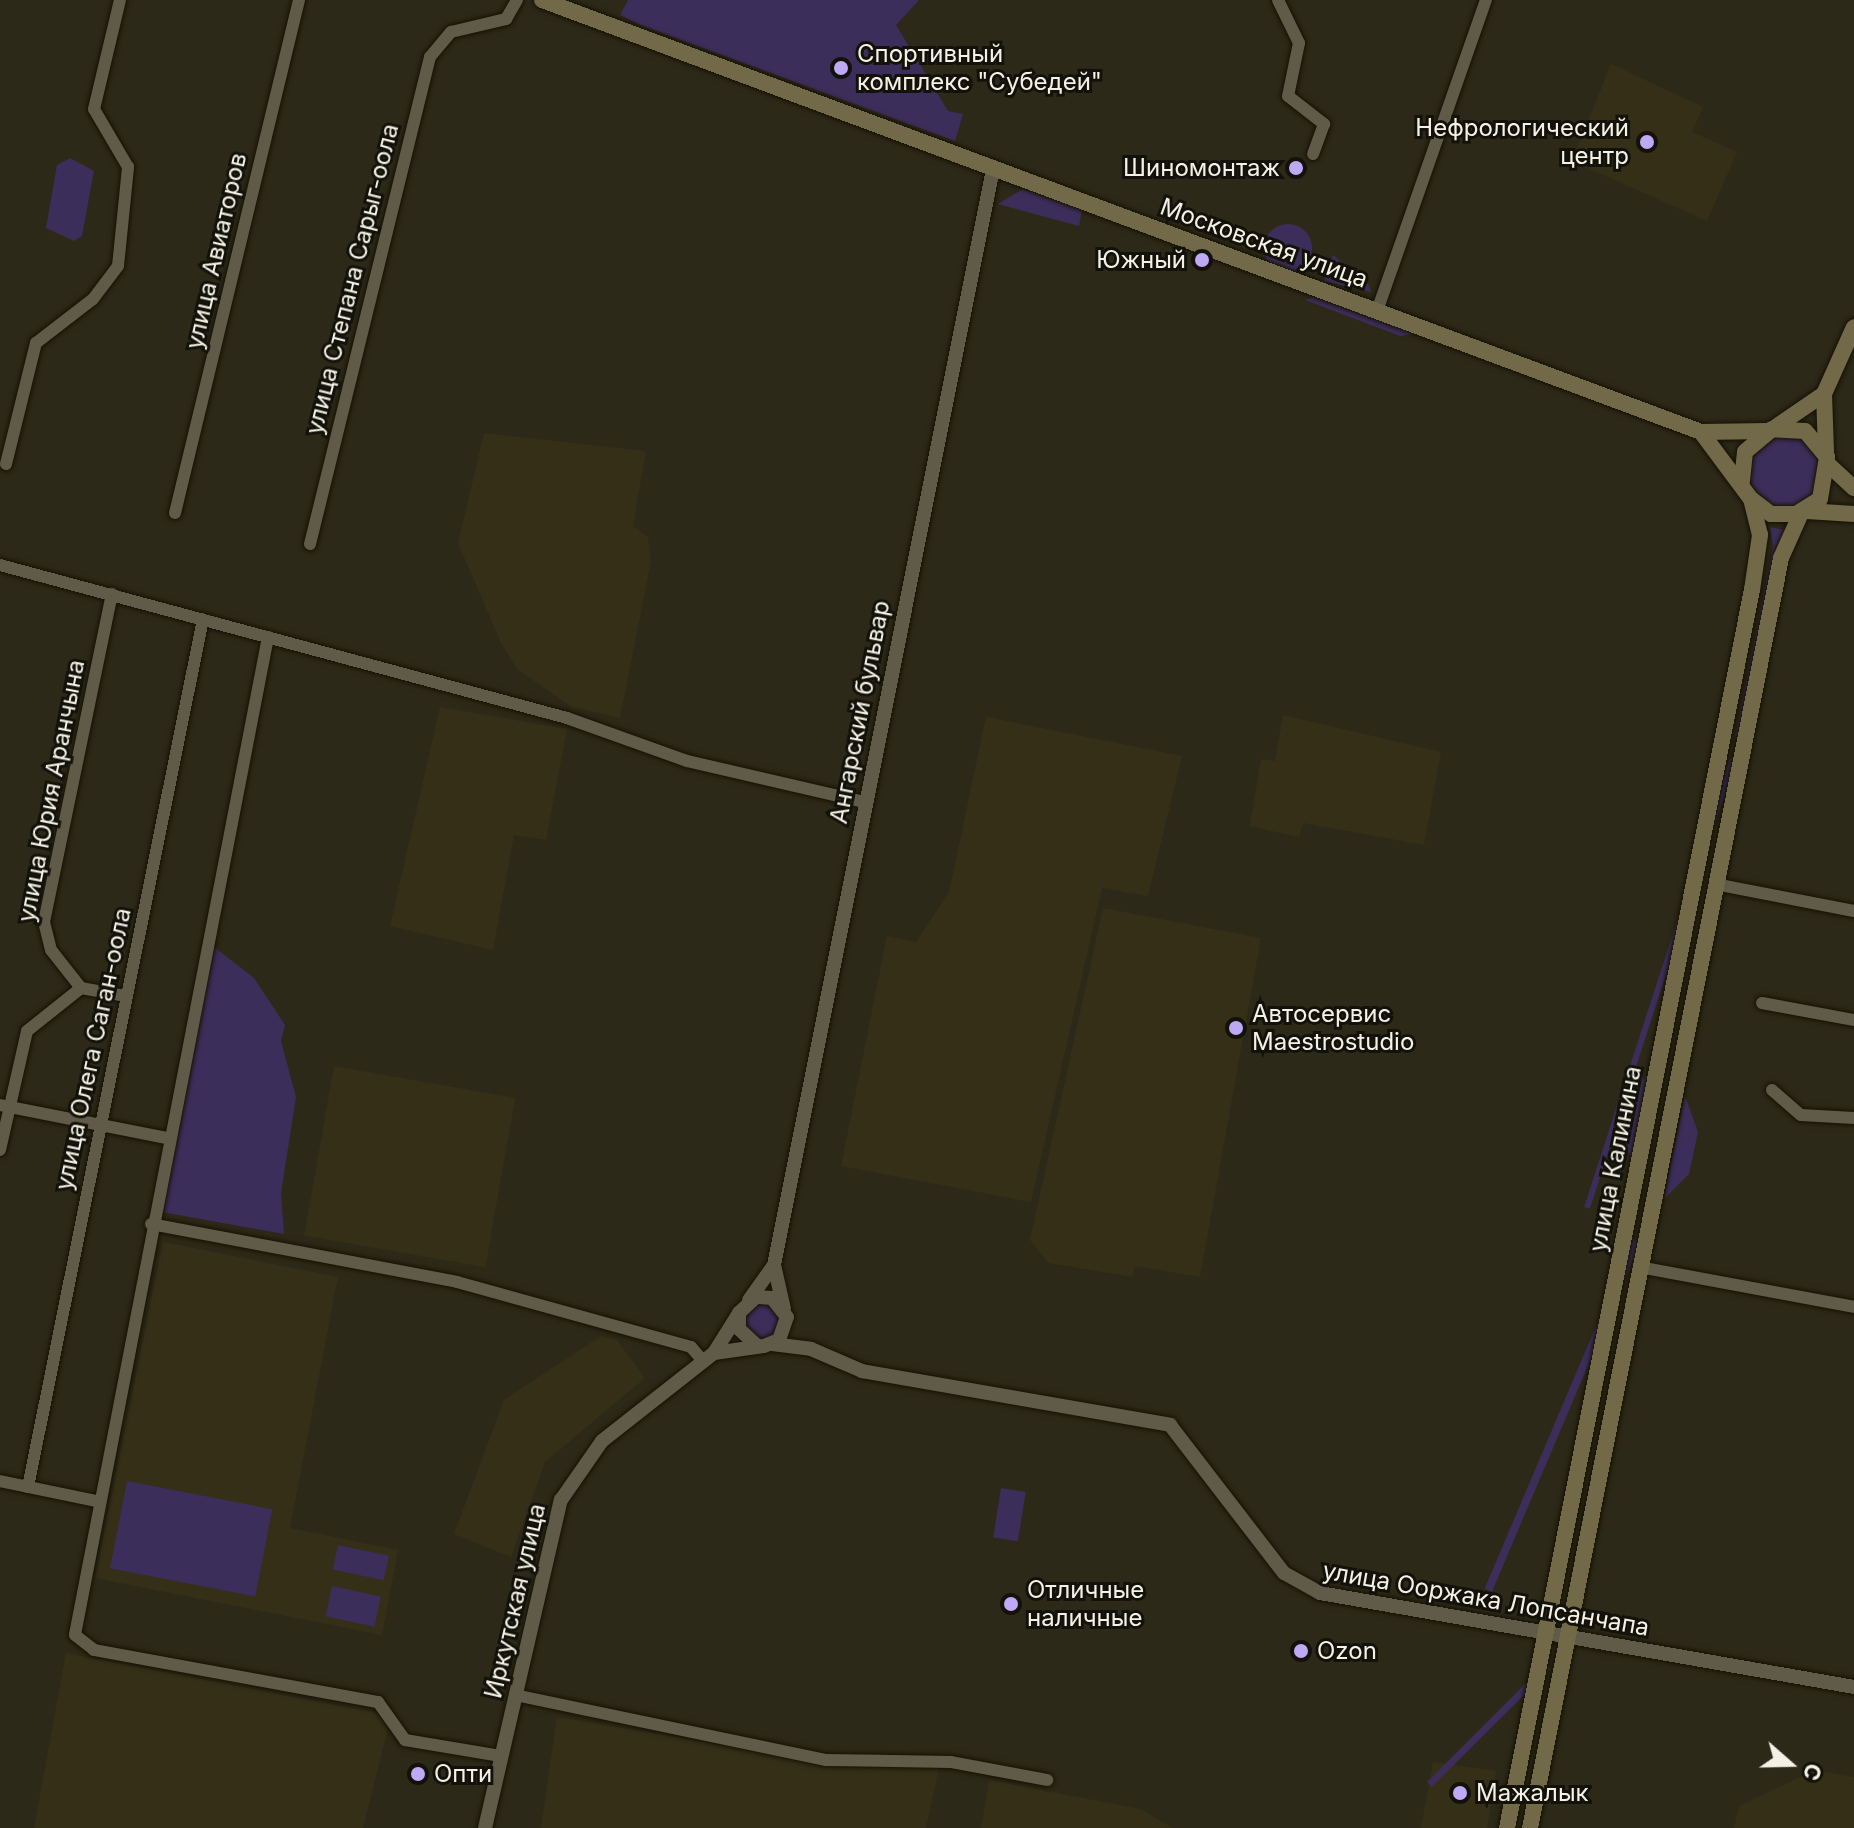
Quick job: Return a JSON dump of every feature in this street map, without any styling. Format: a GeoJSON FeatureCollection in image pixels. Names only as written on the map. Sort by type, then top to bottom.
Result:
{"type":"FeatureCollection","features":[{"type":"Feature","properties":{"kind":"main road","name":"Московская улица"},"geometry":{"type":"LineString","coordinates":[[542,0],[1701,432],[1769,430]]}},
{"type":"Feature","properties":{"kind":"main road"},"geometry":{"type":"LineString","coordinates":[[1803,512],[1826,489],[1828,461],[1824,394],[1854,327]]}},
{"type":"Feature","properties":{"kind":"main road"},"geometry":{"type":"LineString","coordinates":[[1742,482],[1745,452],[1769,430],[1824,394]]}},
{"type":"Feature","properties":{"kind":"main road"},"geometry":{"type":"LineString","coordinates":[[1769,430],[1805,431],[1854,488]]}},
{"type":"Feature","properties":{"kind":"main road"},"geometry":{"type":"LineString","coordinates":[[1701,432],[1742,482],[1751,499],[1771,514],[1854,514]]}},
{"type":"Feature","properties":{"kind":"main road","name":"улица Калинина"},"geometry":{"type":"LineString","coordinates":[[1507,1828],[1543,1633],[1758,555],[1751,499]]}},
{"type":"Feature","properties":{"kind":"main road","name":"улица Калинина"},"geometry":{"type":"LineString","coordinates":[[1530,1828],[1565,1637],[1781,558],[1803,512]]}},
{"type":"Feature","properties":{"kind":"main road"},"geometry":{"type":"LineString","coordinates":[[1723,740],[1744,744]]}},
{"type":"Feature","properties":{"kind":"main road"},"geometry":{"type":"LineString","coordinates":[[1627,1221],[1647,1225]]}},
{"type":"Feature","properties":{"kind":"street"},"geometry":{"type":"LineString","coordinates":[[6,464],[36,343],[93,299],[118,266],[128,167],[94,109],[120,0]]}},
{"type":"Feature","properties":{"kind":"street","name":"улица Авиаторов"},"geometry":{"type":"LineString","coordinates":[[175,513],[299,0]]}},
{"type":"Feature","properties":{"kind":"street","name":"улица Степана Сарыг-оола"},"geometry":{"type":"LineString","coordinates":[[310,544],[430,57],[451,32],[506,19],[517,0]]}},
{"type":"Feature","properties":{"kind":"street"},"geometry":{"type":"LineString","coordinates":[[1278,0],[1299,43],[1288,96],[1324,124],[1313,154]]}},
{"type":"Feature","properties":{"kind":"street"},"geometry":{"type":"LineString","coordinates":[[1377,311],[1486,0]]}},
{"type":"Feature","properties":{"kind":"street","name":"Ангарский бульвар"},"geometry":{"type":"LineString","coordinates":[[749,1300],[774,1265],[864,802],[993,169]]}},
{"type":"Feature","properties":{"kind":"street"},"geometry":{"type":"LineString","coordinates":[[0,581],[2,566],[112,594],[597,727],[687,761],[864,802]]}},
{"type":"Feature","properties":{"kind":"street","name":"улица Юрия Аранчына"},"geometry":{"type":"LineString","coordinates":[[81,988],[51,950],[44,922],[112,594]]}},
{"type":"Feature","properties":{"kind":"street","name":"улица Олега Саган-оола"},"geometry":{"type":"LineString","coordinates":[[28,1487],[203,619]]}},
{"type":"Feature","properties":{"kind":"street"},"geometry":{"type":"LineString","coordinates":[[268,637],[166,1138],[73,1619],[82,1644],[378,1702],[405,1740],[501,1756]]}},
{"type":"Feature","properties":{"kind":"street"},"geometry":{"type":"LineString","coordinates":[[1715,884],[1854,911]]}},
{"type":"Feature","properties":{"kind":"street"},"geometry":{"type":"LineString","coordinates":[[0,1150],[4,1106],[27,1031],[81,988],[126,996]]}},
{"type":"Feature","properties":{"kind":"street"},"geometry":{"type":"LineString","coordinates":[[1762,1003],[1854,1020]]}},
{"type":"Feature","properties":{"kind":"street"},"geometry":{"type":"LineString","coordinates":[[1772,1090],[1801,1115],[1854,1118]]}},
{"type":"Feature","properties":{"kind":"street"},"geometry":{"type":"LineString","coordinates":[[4,1106],[166,1138]]}},
{"type":"Feature","properties":{"kind":"street"},"geometry":{"type":"LineString","coordinates":[[151,1224],[457,1282],[691,1347],[708,1357]]}},
{"type":"Feature","properties":{"kind":"street","name":"Ангарский бульвар"},"geometry":{"type":"LineString","coordinates":[[774,1265],[786,1313]]}},
{"type":"Feature","properties":{"kind":"street"},"geometry":{"type":"LineString","coordinates":[[1639,1267],[1854,1307]]}},
{"type":"Feature","properties":{"kind":"street"},"geometry":{"type":"LineString","coordinates":[[772,1298],[786,1313],[772,1344],[756,1345],[739,1329],[739,1313],[749,1300],[772,1298]]}},
{"type":"Feature","properties":{"kind":"street","name":"Иркутская улица"},"geometry":{"type":"LineString","coordinates":[[485,1828],[548,1537],[567,1488],[602,1441],[708,1357],[739,1313]]}},
{"type":"Feature","properties":{"kind":"street","name":"улица Ооржака Лопсанчапа"},"geometry":{"type":"LineString","coordinates":[[786,1313],[811,1349]]}},
{"type":"Feature","properties":{"kind":"street","name":"улица Ооржака Лопсанчапа"},"geometry":{"type":"LineString","coordinates":[[772,1344],[811,1349],[862,1371],[1155,1419],[1184,1437],[1296,1583],[1543,1633],[1854,1687]]}},
{"type":"Feature","properties":{"kind":"street","name":"Иркутская улица"},"geometry":{"type":"LineString","coordinates":[[708,1357],[756,1345]]}},
{"type":"Feature","properties":{"kind":"street"},"geometry":{"type":"LineString","coordinates":[[0,1481],[97,1501]]}},
{"type":"Feature","properties":{"kind":"street"},"geometry":{"type":"LineString","coordinates":[[515,1695],[826,1760],[941,1761],[1047,1780]]}},
{"type":"Feature","properties":{"kind":"shaded area","name":"Спортивный комплекс \"Субедей\""},"geometry":{"type":"Polygon","coordinates":[[[628,0],[919,0],[896,25],[948,111],[963,114],[955,141],[641,25],[620,15],[628,0]]]}},
{"type":"Feature","properties":{"kind":"shaded area","name":"Нефрологический центр"},"geometry":{"type":"Polygon","coordinates":[[[1611,64],[1703,107],[1692,132],[1737,152],[1707,221],[1572,161],[1611,64]]]}},
{"type":"Feature","properties":{"kind":"shaded area"},"geometry":{"type":"Polygon","coordinates":[[[70,158],[94,171],[82,236],[74,241],[46,228],[57,165],[70,158]]]}},
{"type":"Feature","properties":{"kind":"shaded area"},"geometry":{"type":"Polygon","coordinates":[[[1023,189],[1082,210],[1079,226],[998,204],[1023,189]]]}},
{"type":"Feature","properties":{"kind":"shaded area"},"geometry":{"type":"Polygon","coordinates":[[[1288,224],[1305,231],[1312,248],[1305,265],[1288,272],[1271,265],[1264,248],[1271,231],[1288,224]]]}},
{"type":"Feature","properties":{"kind":"shaded area"},"geometry":{"type":"Polygon","coordinates":[[[1333,255],[1369,285],[1371,292],[1324,281],[1333,255]]]}},
{"type":"Feature","properties":{"kind":"shaded area"},"geometry":{"type":"Polygon","coordinates":[[[1318,296],[1420,333],[1400,336],[1305,300],[1318,296]]]}},
{"type":"Feature","properties":{"kind":"shaded area"},"geometry":{"type":"Polygon","coordinates":[[[484,433],[646,451],[633,526],[648,537],[651,561],[620,718],[572,707],[517,669],[501,643],[458,543],[484,433]]]}},
{"type":"Feature","properties":{"kind":"shaded area"},"geometry":{"type":"Polygon","coordinates":[[[1785,435],[1805,441],[1815,451],[1821,471],[1815,491],[1805,501],[1785,507],[1765,501],[1755,491],[1749,471],[1755,451],[1765,441],[1785,435]]]}},
{"type":"Feature","properties":{"kind":"shaded area"},"geometry":{"type":"Polygon","coordinates":[[[1770,527],[1788,531],[1740,738],[1735,737],[1773,546],[1770,527]]]}},
{"type":"Feature","properties":{"kind":"shaded area"},"geometry":{"type":"Polygon","coordinates":[[[440,707],[567,729],[546,840],[514,835],[493,950],[390,926],[440,707]]]}},
{"type":"Feature","properties":{"kind":"shaded area"},"geometry":{"type":"Polygon","coordinates":[[[1283,715],[1441,752],[1424,845],[1303,823],[1299,837],[1250,826],[1261,759],[1275,761],[1283,715]]]}},
{"type":"Feature","properties":{"kind":"shaded area"},"geometry":{"type":"Polygon","coordinates":[[[986,717],[1182,756],[1148,896],[1102,888],[1031,1202],[841,1166],[887,936],[916,942],[949,892],[986,717]]]}},
{"type":"Feature","properties":{"kind":"shaded area"},"geometry":{"type":"Polygon","coordinates":[[[1730,758],[1736,760],[1590,1209],[1584,1207],[1730,758]]]}},
{"type":"Feature","properties":{"kind":"shaded area"},"geometry":{"type":"Polygon","coordinates":[[[1103,908],[1261,938],[1200,1277],[1135,1266],[1132,1277],[1048,1263],[1030,1240],[1103,908]]]}},
{"type":"Feature","properties":{"kind":"shaded area"},"geometry":{"type":"Polygon","coordinates":[[[214,947],[254,978],[285,1025],[281,1041],[296,1097],[281,1193],[284,1234],[162,1212],[214,947]]]}},
{"type":"Feature","properties":{"kind":"shaded area"},"geometry":{"type":"Polygon","coordinates":[[[334,1066],[515,1098],[485,1267],[304,1235],[334,1066]]]}},
{"type":"Feature","properties":{"kind":"shaded area"},"geometry":{"type":"Polygon","coordinates":[[[1650,1072],[1633,1164],[1622,1135],[1631,1092],[1650,1072]]]}},
{"type":"Feature","properties":{"kind":"shaded area"},"geometry":{"type":"Polygon","coordinates":[[[1685,1096],[1698,1132],[1689,1174],[1664,1199],[1685,1096]]]}},
{"type":"Feature","properties":{"kind":"shaded area"},"geometry":{"type":"Polygon","coordinates":[[[1633,1239],[1640,1242],[1492,1592],[1485,1589],[1633,1239]]]}},
{"type":"Feature","properties":{"kind":"shaded area"},"geometry":{"type":"Polygon","coordinates":[[[163,1242],[338,1277],[290,1528],[398,1550],[382,1635],[95,1578],[163,1242]]]}},
{"type":"Feature","properties":{"kind":"shaded area"},"geometry":{"type":"Polygon","coordinates":[[[767,1301],[782,1314],[778,1334],[760,1341],[749,1336],[742,1318],[748,1306],[767,1301]]]}},
{"type":"Feature","properties":{"kind":"shaded area"},"geometry":{"type":"Polygon","coordinates":[[[601,1336],[617,1340],[645,1378],[545,1462],[511,1557],[454,1534],[504,1400],[601,1336]]]}},
{"type":"Feature","properties":{"kind":"shaded area"},"geometry":{"type":"Polygon","coordinates":[[[127,1481],[272,1509],[255,1597],[110,1568],[127,1481]]]}},
{"type":"Feature","properties":{"kind":"shaded area"},"geometry":{"type":"Polygon","coordinates":[[[1001,1488],[1026,1492],[1018,1541],[993,1537],[1001,1488]]]}},
{"type":"Feature","properties":{"kind":"shaded area"},"geometry":{"type":"Polygon","coordinates":[[[338,1545],[389,1556],[384,1580],[333,1569],[338,1545]]]}},
{"type":"Feature","properties":{"kind":"shaded area"},"geometry":{"type":"Polygon","coordinates":[[[332,1586],[381,1596],[374,1627],[326,1616],[332,1586]]]}},
{"type":"Feature","properties":{"kind":"shaded area"},"geometry":{"type":"Polygon","coordinates":[[[66,1653],[391,1716],[363,1828],[34,1828],[66,1653]]]}},
{"type":"Feature","properties":{"kind":"shaded area"},"geometry":{"type":"Polygon","coordinates":[[[1545,1664],[1550,1669],[1432,1787],[1427,1782],[1545,1664]]]}},
{"type":"Feature","properties":{"kind":"shaded area"},"geometry":{"type":"Polygon","coordinates":[[[557,1717],[841,1765],[939,1768],[926,1828],[541,1828],[557,1717]]]}},
{"type":"Feature","properties":{"kind":"shaded area","name":"Мажалык"},"geometry":{"type":"Polygon","coordinates":[[[1433,1762],[1496,1771],[1487,1828],[1421,1828],[1433,1762]]]}},
{"type":"Feature","properties":{"kind":"shaded area"},"geometry":{"type":"Polygon","coordinates":[[[1815,1770],[1854,1777],[1854,1828],[1734,1828],[1739,1806],[1815,1770]]]}},
{"type":"Feature","properties":{"kind":"shaded area"},"geometry":{"type":"Polygon","coordinates":[[[989,1780],[1141,1809],[1172,1828],[981,1828],[989,1780]]]}},
{"type":"Feature","properties":{"kind":"place","name":"Спортивный комплекс \"Субедей\""},"geometry":{"type":"Point","coordinates":[841,68]}},
{"type":"Feature","properties":{"kind":"place","name":"Нефрологический центр"},"geometry":{"type":"Point","coordinates":[1647,142]}},
{"type":"Feature","properties":{"kind":"place","name":"Шиномонтаж"},"geometry":{"type":"Point","coordinates":[1296,168]}},
{"type":"Feature","properties":{"kind":"place","name":"Южный"},"geometry":{"type":"Point","coordinates":[1202,260]}},
{"type":"Feature","properties":{"kind":"place","name":"Автосервис Maestrostudio"},"geometry":{"type":"Point","coordinates":[1236,1028]}},
{"type":"Feature","properties":{"kind":"place","name":"Отличные наличные"},"geometry":{"type":"Point","coordinates":[1011,1604]}},
{"type":"Feature","properties":{"kind":"place","name":"Ozon"},"geometry":{"type":"Point","coordinates":[1301,1651]}},
{"type":"Feature","properties":{"kind":"place","name":"Опти"},"geometry":{"type":"Point","coordinates":[418,1774]}},
{"type":"Feature","properties":{"kind":"place","name":"Мажалык"},"geometry":{"type":"Point","coordinates":[1460,1793]}}]}
